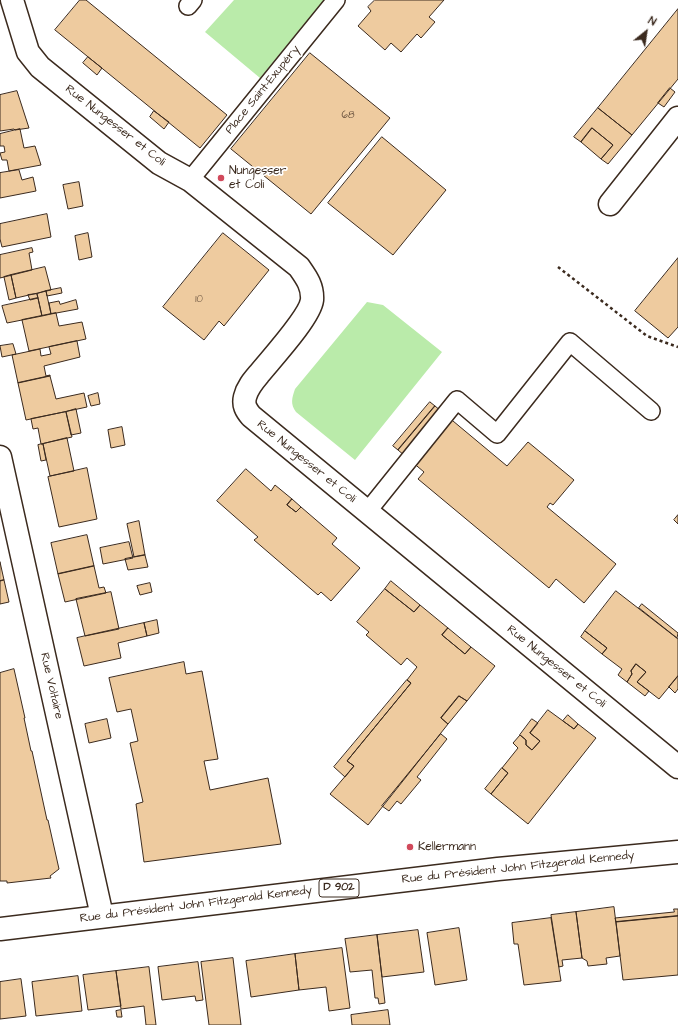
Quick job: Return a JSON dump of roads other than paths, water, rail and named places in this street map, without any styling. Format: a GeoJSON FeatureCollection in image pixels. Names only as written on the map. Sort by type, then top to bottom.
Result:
{"type":"FeatureCollection","features":[{"type":"Feature","properties":{"kind":"street","name":"Rue Nungesser et Coli"},"geometry":{"type":"LineString","coordinates":[[12,0],[28,52],[40,66],[159,163],[190,180],[299,267],[308,279],[312,301],[310,308],[249,386],[244,401],[248,412],[260,425],[678,766]]}},
{"type":"Feature","properties":{"kind":"street"},"geometry":{"type":"LineString","coordinates":[[610,204],[678,118]]}},
{"type":"Feature","properties":{"kind":"street","name":"Rue Voltaire"},"geometry":{"type":"LineString","coordinates":[[0,457],[102,916]]}},
{"type":"Feature","properties":{"kind":"street","name":"Rue du Président John Fitzgerald Kennedy"},"geometry":{"type":"LineString","coordinates":[[0,929],[498,869],[678,852]]}},
{"type":"Feature","properties":{"kind":"lane","name":"Place Saint-Exupéry"},"geometry":{"type":"LineString","coordinates":[[190,180],[336,0]]}},
{"type":"Feature","properties":{"kind":"lane"},"geometry":{"type":"LineString","coordinates":[[366,512],[457,400],[497,434],[570,342],[651,411]]}},
{"type":"Feature","properties":{"kind":"place","name":"Nungesser et Coli"},"geometry":{"type":"Point","coordinates":[221,178]}},
{"type":"Feature","properties":{"kind":"place","name":"Kellermann"},"geometry":{"type":"Point","coordinates":[410,847]}}]}
